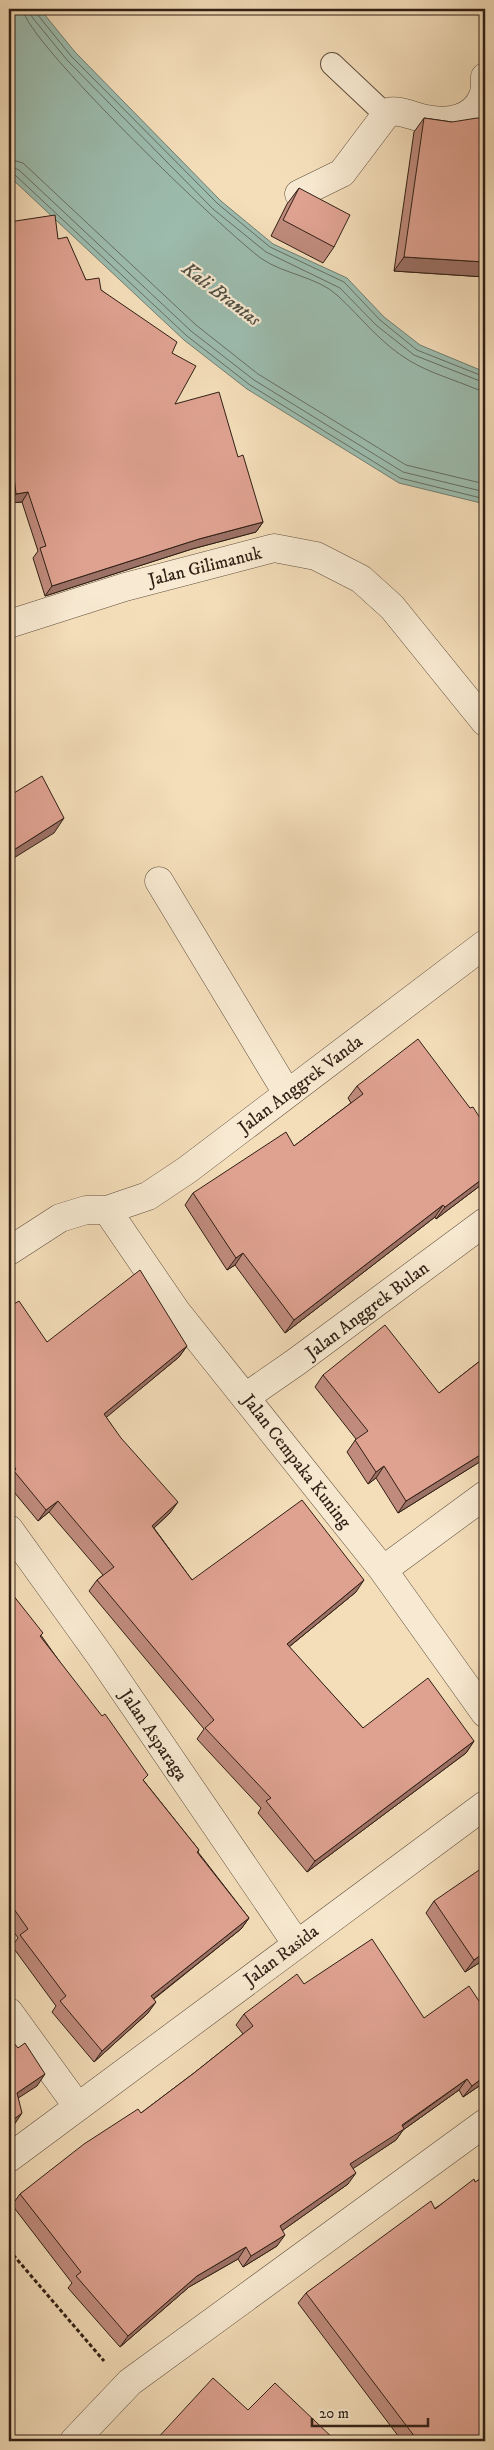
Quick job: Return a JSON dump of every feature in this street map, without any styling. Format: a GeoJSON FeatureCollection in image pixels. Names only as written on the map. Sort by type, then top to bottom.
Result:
{"type":"FeatureCollection","features":[{"type":"Feature","properties":{"kind":"street"},"geometry":{"type":"LineString","coordinates":[[298,194],[342,173],[385,114],[392,111],[428,120],[456,121],[471,114],[484,96],[485,77]]}},
{"type":"Feature","properties":{"kind":"street","name":"Jalan Gilimanuk"},"geometry":{"type":"LineString","coordinates":[[10,618],[274,548],[316,556],[361,579],[392,607],[485,722]]}},
{"type":"Feature","properties":{"kind":"street"},"geometry":{"type":"LineString","coordinates":[[159,881],[287,1093]]}},
{"type":"Feature","properties":{"kind":"street","name":"Jalan Anggrek Vanda"},"geometry":{"type":"LineString","coordinates":[[9,1251],[60,1218],[86,1210],[107,1210],[148,1196],[187,1170],[485,944]]}},
{"type":"Feature","properties":{"kind":"street","name":"Jalan Cempaka Kuning"},"geometry":{"type":"LineString","coordinates":[[107,1210],[176,1311],[204,1348],[247,1396],[383,1570],[485,1713]]}},
{"type":"Feature","properties":{"kind":"street","name":"Jalan Anggrek Bulan"},"geometry":{"type":"LineString","coordinates":[[247,1396],[485,1222]]}},
{"type":"Feature","properties":{"kind":"street"},"geometry":{"type":"LineString","coordinates":[[383,1570],[485,1495]]}},
{"type":"Feature","properties":{"kind":"street","name":"Jalan Asparaga"},"geometry":{"type":"LineString","coordinates":[[9,1529],[101,1656],[296,1943]]}},
{"type":"Feature","properties":{"kind":"street","name":"Jalan Rasida"},"geometry":{"type":"LineString","coordinates":[[9,2158],[296,1943],[485,1805]]}},
{"type":"Feature","properties":{"kind":"street"},"geometry":{"type":"LineString","coordinates":[[9,2012],[78,2108]]}},
{"type":"Feature","properties":{"kind":"street"},"geometry":{"type":"LineString","coordinates":[[74,2441],[126,2386],[485,2123]]}},
{"type":"Feature","properties":{"kind":"lane"},"geometry":{"type":"LineString","coordinates":[[332,64],[385,114]]}},
{"type":"Feature","properties":{"kind":"path"},"geometry":{"type":"LineString","coordinates":[[9,2250],[126,2386]]}},
{"type":"Feature","properties":{"kind":"water","name":"Kali Brantas"},"geometry":{"type":"Polygon","coordinates":[[[9,9],[40,9],[75,52],[221,201],[273,244],[347,278],[384,317],[420,345],[485,372],[485,504],[399,483],[247,389],[184,340],[10,177],[9,9]]]}},
{"type":"Feature","properties":{"kind":"building"},"geometry":{"type":"Polygon","coordinates":[[[424,118],[452,122],[477,118],[485,119],[485,262],[404,257],[424,118]]]}},
{"type":"Feature","properties":{"kind":"building"},"geometry":{"type":"Polygon","coordinates":[[[299,188],[350,215],[334,247],[283,220],[299,188]]]}},
{"type":"Feature","properties":{"kind":"building"},"geometry":{"type":"Polygon","coordinates":[[[55,215],[58,239],[67,237],[86,280],[99,278],[101,290],[177,342],[172,353],[196,366],[175,404],[219,392],[238,457],[243,455],[263,522],[199,539],[52,586],[40,548],[46,546],[28,492],[16,494],[13,467],[10,467],[9,222],[55,215]]]}},
{"type":"Feature","properties":{"kind":"building"},"geometry":{"type":"Polygon","coordinates":[[[42,776],[64,818],[9,853],[9,796],[42,776]]]}},
{"type":"Feature","properties":{"kind":"building"},"geometry":{"type":"Polygon","coordinates":[[[418,1039],[470,1108],[473,1107],[485,1126],[485,1177],[445,1207],[443,1205],[294,1320],[243,1253],[236,1258],[193,1193],[286,1132],[294,1146],[363,1094],[357,1086],[418,1039]]]}},
{"type":"Feature","properties":{"kind":"building"},"geometry":{"type":"Polygon","coordinates":[[[140,1270],[187,1346],[104,1414],[121,1438],[178,1502],[152,1526],[192,1580],[302,1500],[364,1580],[287,1644],[363,1728],[428,1678],[474,1741],[315,1861],[266,1801],[271,1798],[205,1728],[214,1720],[97,1580],[114,1567],[58,1501],[46,1510],[14,1471],[16,1469],[9,1460],[9,1307],[19,1301],[47,1342],[140,1270]]]}},
{"type":"Feature","properties":{"kind":"building"},"geometry":{"type":"Polygon","coordinates":[[[385,1325],[439,1393],[485,1357],[485,1452],[406,1501],[384,1466],[376,1472],[355,1440],[368,1431],[323,1375],[385,1325]]]}},
{"type":"Feature","properties":{"kind":"building"},"geometry":{"type":"Polygon","coordinates":[[[9,1590],[43,1633],[40,1636],[102,1716],[105,1714],[148,1775],[143,1780],[199,1850],[197,1852],[249,1918],[151,1996],[156,2002],[102,2051],[60,2001],[66,1996],[20,1935],[28,1929],[9,1902],[9,1590]]]}},
{"type":"Feature","properties":{"kind":"building"},"geometry":{"type":"Polygon","coordinates":[[[485,1866],[485,1952],[474,1960],[434,1901],[485,1866]]]}},
{"type":"Feature","properties":{"kind":"building"},"geometry":{"type":"Polygon","coordinates":[[[372,1939],[424,2018],[469,1986],[485,2010],[485,2076],[472,2086],[467,2079],[402,2125],[404,2129],[350,2164],[356,2173],[280,2226],[285,2235],[251,2256],[246,2247],[197,2276],[128,2336],[76,2276],[81,2272],[20,2194],[84,2144],[138,2109],[141,2113],[194,2073],[253,2026],[244,2014],[297,1974],[304,1984],[372,1939]]]}},
{"type":"Feature","properties":{"kind":"building"},"geometry":{"type":"Polygon","coordinates":[[[9,2037],[18,2048],[25,2043],[45,2074],[17,2093],[22,2113],[9,2123],[9,2037]]]}},
{"type":"Feature","properties":{"kind":"building"},"geometry":{"type":"Polygon","coordinates":[[[485,2176],[485,2441],[418,2441],[306,2293],[431,2201],[435,2209],[474,2179],[475,2182],[485,2176]]]}},
{"type":"Feature","properties":{"kind":"building"},"geometry":{"type":"Polygon","coordinates":[[[213,2378],[248,2410],[275,2383],[336,2441],[155,2441],[213,2378]]]}}]}
